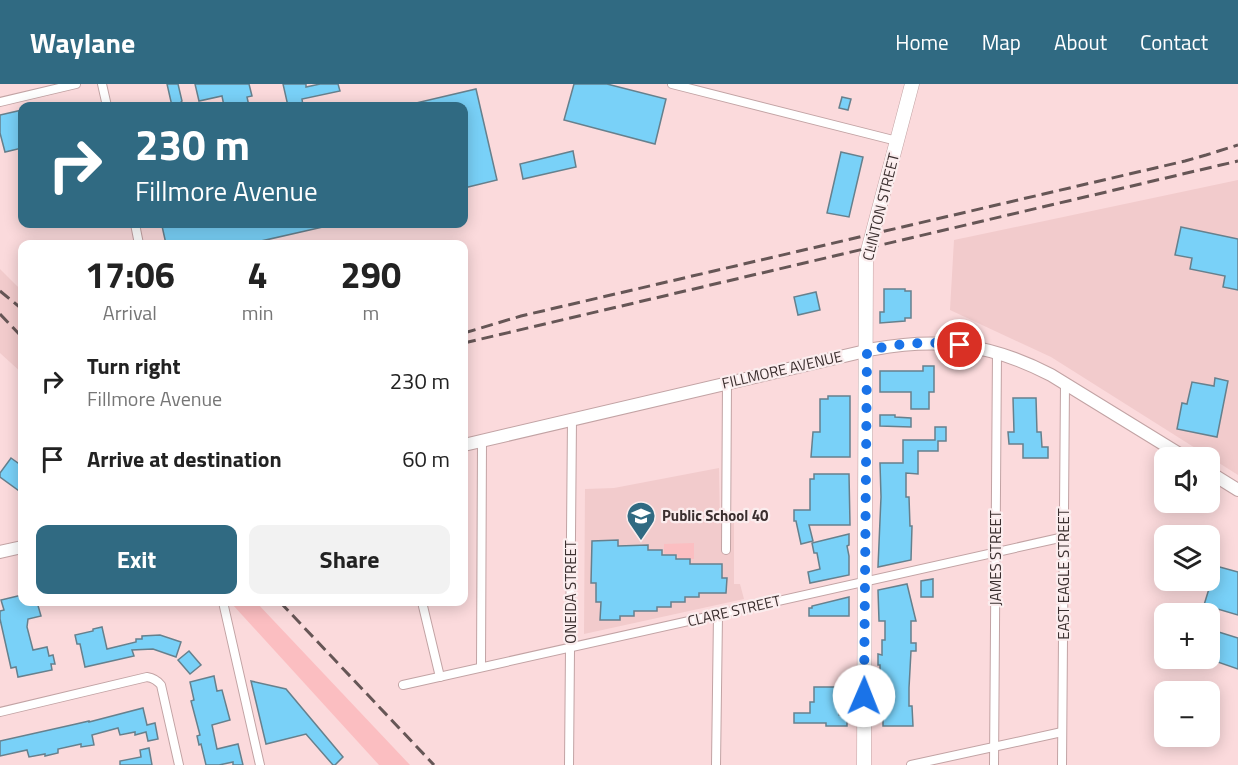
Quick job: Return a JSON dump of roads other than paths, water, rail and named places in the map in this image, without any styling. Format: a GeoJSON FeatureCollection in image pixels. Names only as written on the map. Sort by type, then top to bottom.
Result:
{"type":"FeatureCollection","features":[{"type":"Feature","properties":{"kind":"main road","name":"CLINTON STREET"},"geometry":{"type":"LineString","coordinates":[[864,765],[866,258],[912,84]]}},
{"type":"Feature","properties":{"kind":"street"},"geometry":{"type":"LineString","coordinates":[[0,102],[76,84]]}},
{"type":"Feature","properties":{"kind":"street"},"geometry":{"type":"LineString","coordinates":[[102,84],[106,102]]}},
{"type":"Feature","properties":{"kind":"street"},"geometry":{"type":"LineString","coordinates":[[672,84],[897,141]]}},
{"type":"Feature","properties":{"kind":"street","name":"FILLMORE AVENUE"},"geometry":{"type":"LineString","coordinates":[[468,444],[867,351],[899,345],[948,343],[973,346],[1029,363],[1168,447]]}},
{"type":"Feature","properties":{"kind":"street","name":"JAMES STREET"},"geometry":{"type":"LineString","coordinates":[[994,765],[997,352]]}},
{"type":"Feature","properties":{"kind":"street"},"geometry":{"type":"LineString","coordinates":[[726,550],[728,383]]}},
{"type":"Feature","properties":{"kind":"street","name":"EAST EAGLE STREET"},"geometry":{"type":"LineString","coordinates":[[1062,765],[1065,384]]}},
{"type":"Feature","properties":{"kind":"street","name":"ONEIDA STREET"},"geometry":{"type":"LineString","coordinates":[[569,765],[572,419]]}},
{"type":"Feature","properties":{"kind":"street"},"geometry":{"type":"LineString","coordinates":[[480,667],[482,441]]}},
{"type":"Feature","properties":{"kind":"street"},"geometry":{"type":"LineString","coordinates":[[1220,479],[1238,490]]}},
{"type":"Feature","properties":{"kind":"street","name":"CLARE STREET"},"geometry":{"type":"LineString","coordinates":[[403,685],[1064,537]]}},
{"type":"Feature","properties":{"kind":"street"},"geometry":{"type":"LineString","coordinates":[[0,552],[18,548]]}},
{"type":"Feature","properties":{"kind":"street"},"geometry":{"type":"LineString","coordinates":[[224,606],[260,765]]}},
{"type":"Feature","properties":{"kind":"street"},"geometry":{"type":"LineString","coordinates":[[423,606],[440,676]]}},
{"type":"Feature","properties":{"kind":"street"},"geometry":{"type":"LineString","coordinates":[[716,765],[718,615]]}},
{"type":"Feature","properties":{"kind":"street"},"geometry":{"type":"LineString","coordinates":[[0,712],[143,678],[152,678],[161,685],[179,765]]}},
{"type":"Feature","properties":{"kind":"street"},"geometry":{"type":"LineString","coordinates":[[911,765],[1062,732]]}},
{"type":"Feature","properties":{"kind":"railway"},"geometry":{"type":"LineString","coordinates":[[468,332],[521,316],[1185,161],[1238,145]]}},
{"type":"Feature","properties":{"kind":"railway"},"geometry":{"type":"LineString","coordinates":[[468,342],[1238,161]]}},
{"type":"Feature","properties":{"kind":"railway"},"geometry":{"type":"LineString","coordinates":[[0,291],[18,306]]}},
{"type":"Feature","properties":{"kind":"railway"},"geometry":{"type":"LineString","coordinates":[[0,314],[18,333]]}},
{"type":"Feature","properties":{"kind":"railway"},"geometry":{"type":"LineString","coordinates":[[284,606],[434,765]]}},
{"type":"Feature","properties":{"kind":"place","name":"Public School 40"},"geometry":{"type":"Point","coordinates":[641,542]}}]}
